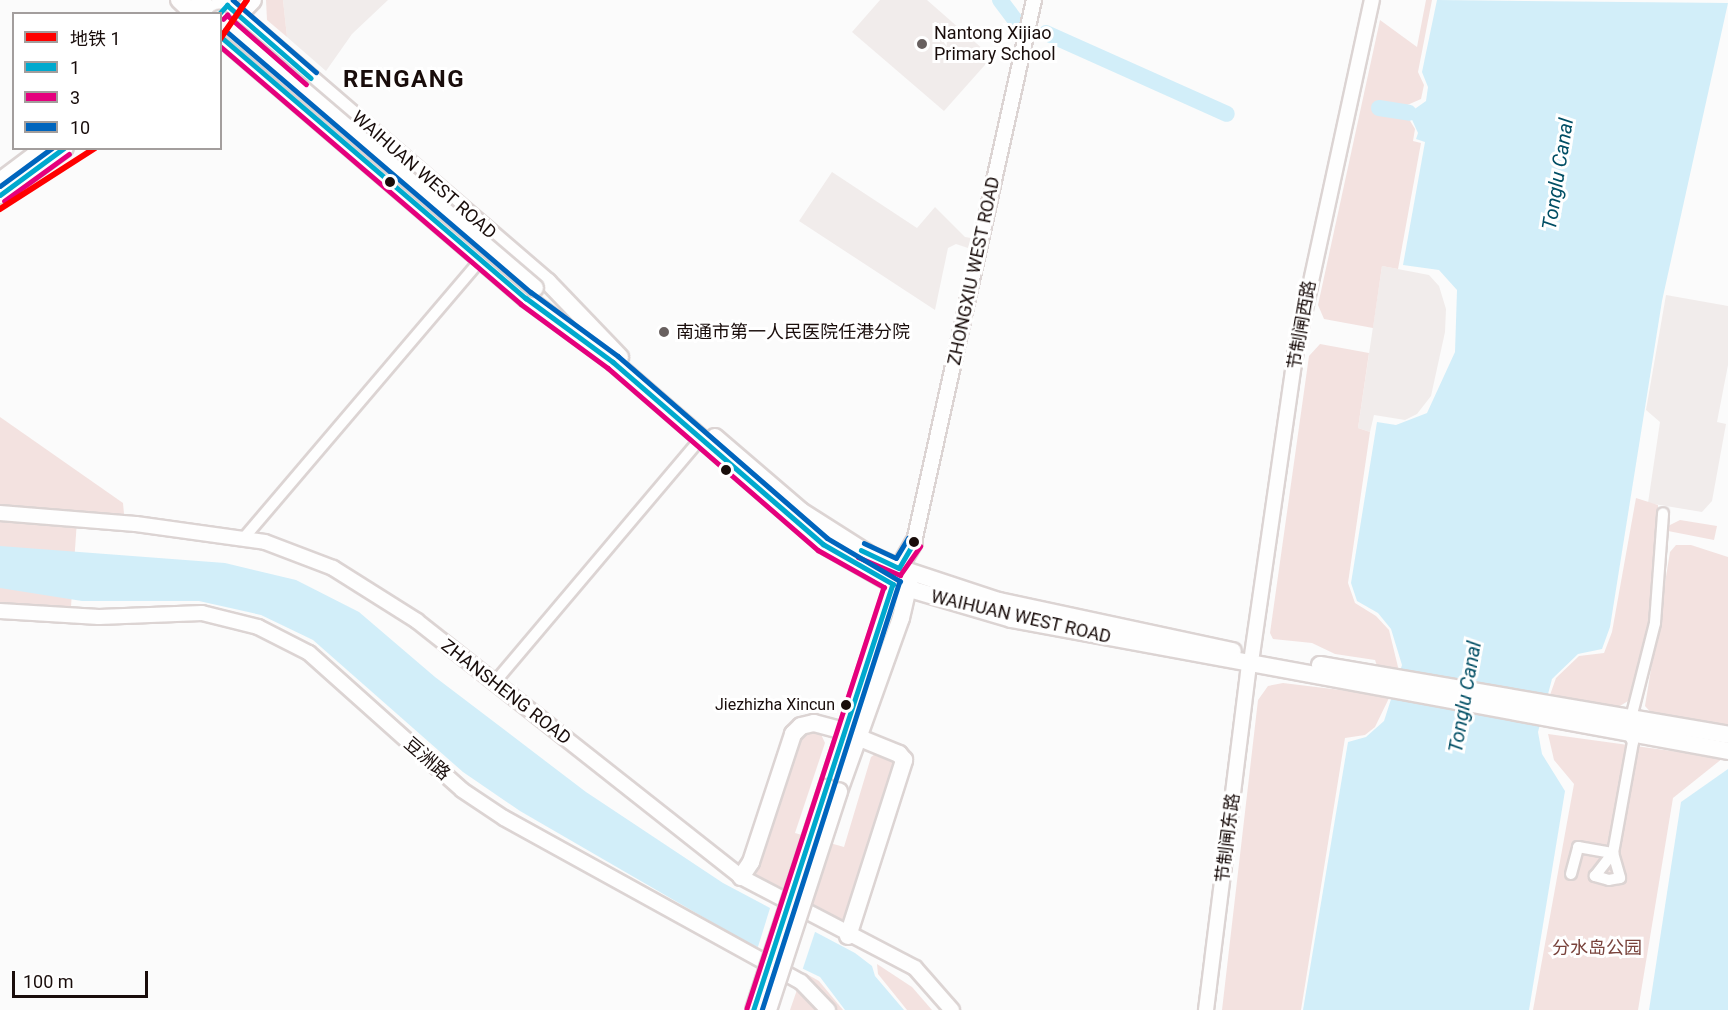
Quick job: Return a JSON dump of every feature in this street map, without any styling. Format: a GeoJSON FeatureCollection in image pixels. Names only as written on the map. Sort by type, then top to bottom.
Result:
{"type":"FeatureCollection","features":[{"type":"Feature","properties":{"kind":"main road"},"geometry":{"type":"LineString","coordinates":[[179,0],[192,12]]}},
{"type":"Feature","properties":{"kind":"main road"},"geometry":{"type":"LineString","coordinates":[[199,0],[224,9],[253,0]]}},
{"type":"Feature","properties":{"kind":"main road","name":"WAIHUAN WEST ROAD"},"geometry":{"type":"LineString","coordinates":[[224,9],[617,360],[701,438],[824,544],[903,579],[1011,619],[1630,725]]}},
{"type":"Feature","properties":{"kind":"main road","name":"WAIHUAN WEST ROAD"},"geometry":{"type":"LineString","coordinates":[[224,9],[548,282],[617,360]]}},
{"type":"Feature","properties":{"kind":"main road","name":"WAIHUAN WEST ROAD"},"geometry":{"type":"LineString","coordinates":[[222,36],[481,259],[617,360],[801,511],[903,579]]}},
{"type":"Feature","properties":{"kind":"main road"},"geometry":{"type":"LineString","coordinates":[[0,181],[41,150]]}},
{"type":"Feature","properties":{"kind":"main road"},"geometry":{"type":"LineString","coordinates":[[0,195],[62,150]]}},
{"type":"Feature","properties":{"kind":"main road"},"geometry":{"type":"LineString","coordinates":[[754,1010],[854,735],[914,542]]}},
{"type":"Feature","properties":{"kind":"main road"},"geometry":{"type":"LineString","coordinates":[[741,877],[751,862],[793,734],[801,726],[814,723],[854,735],[899,754],[904,760],[848,936]]}},
{"type":"Feature","properties":{"kind":"main road"},"geometry":{"type":"LineString","coordinates":[[1630,725],[1728,735]]}},
{"type":"Feature","properties":{"kind":"main road"},"geometry":{"type":"LineString","coordinates":[[1630,725],[1728,751]]}},
{"type":"Feature","properties":{"kind":"main road"},"geometry":{"type":"LineString","coordinates":[[768,1010],[833,790]]}},
{"type":"Feature","properties":{"kind":"street","name":"ZHONGXIU WEST ROAD"},"geometry":{"type":"LineString","coordinates":[[914,542],[1034,0]]}},
{"type":"Feature","properties":{"kind":"street","name":"节制闸西路"},"geometry":{"type":"LineString","coordinates":[[1251,660],[1296,351],[1372,0]]}},
{"type":"Feature","properties":{"kind":"street"},"geometry":{"type":"LineString","coordinates":[[243,539],[481,259]]}},
{"type":"Feature","properties":{"kind":"street"},"geometry":{"type":"LineString","coordinates":[[495,682],[701,438]]}},
{"type":"Feature","properties":{"kind":"street","name":"ZHANSHENG ROAD"},"geometry":{"type":"LineString","coordinates":[[0,513],[136,524],[265,542],[333,568],[417,621],[741,877],[848,936],[915,968],[952,1010]]}},
{"type":"Feature","properties":{"kind":"street"},"geometry":{"type":"LineString","coordinates":[[1571,874],[1576,848],[1613,854],[1633,742],[1630,725],[1656,623],[1663,513]]}},
{"type":"Feature","properties":{"kind":"street","name":"豆洲路"},"geometry":{"type":"LineString","coordinates":[[0,611],[69,617],[202,613],[258,627],[309,653],[462,790],[504,819],[801,982],[828,1010]]}},
{"type":"Feature","properties":{"kind":"street","name":"节制闸东路"},"geometry":{"type":"LineString","coordinates":[[1206,1010],[1251,660]]}},
{"type":"Feature","properties":{"kind":"shaded area"},"geometry":{"type":"Polygon","coordinates":[[[283,0],[388,0],[352,34],[326,71],[287,37],[283,0]]]}},
{"type":"Feature","properties":{"kind":"shaded area","name":"Nantong Xijiao Primary School"},"geometry":{"type":"Polygon","coordinates":[[[880,0],[927,0],[992,57],[944,111],[852,32],[880,0]]]}},
{"type":"Feature","properties":{"kind":"shaded area"},"geometry":{"type":"Polygon","coordinates":[[[832,172],[917,228],[935,207],[965,237],[971,238],[968,248],[956,244],[948,248],[935,310],[799,221],[832,172]]]}},
{"type":"Feature","properties":{"kind":"shaded area"},"geometry":{"type":"Polygon","coordinates":[[[1382,266],[1429,275],[1439,286],[1446,309],[1445,332],[1431,396],[1417,414],[1405,420],[1374,415],[1370,432],[1358,428],[1382,266]]]}},
{"type":"Feature","properties":{"kind":"shaded area"},"geometry":{"type":"Polygon","coordinates":[[[1666,295],[1728,306],[1728,365],[1717,422],[1726,424],[1712,501],[1702,512],[1648,503],[1660,422],[1646,410],[1666,295]]]}},
{"type":"Feature","properties":{"kind":"green space"},"geometry":{"type":"Polygon","coordinates":[[[266,0],[283,0],[287,37],[267,20],[266,0]]]}},
{"type":"Feature","properties":{"kind":"green space"},"geometry":{"type":"Polygon","coordinates":[[[1426,0],[1432,0],[1418,72],[1424,85],[1421,99],[1405,106],[1376,103],[1374,108],[1409,119],[1415,129],[1413,141],[1421,143],[1398,269],[1382,266],[1373,328],[1324,319],[1318,305],[1380,20],[1417,47],[1426,0]]]}},
{"type":"Feature","properties":{"kind":"green space"},"geometry":{"type":"Polygon","coordinates":[[[1320,344],[1369,353],[1358,428],[1370,432],[1348,583],[1355,603],[1376,616],[1389,630],[1399,671],[1378,669],[1375,660],[1335,654],[1312,643],[1273,639],[1270,633],[1309,356],[1320,344]]]}},
{"type":"Feature","properties":{"kind":"green space"},"geometry":{"type":"Polygon","coordinates":[[[0,417],[123,503],[124,514],[0,506],[0,417]]]}},
{"type":"Feature","properties":{"kind":"green space"},"geometry":{"type":"Polygon","coordinates":[[[1636,498],[1658,505],[1657,575],[1652,613],[1628,701],[1615,709],[1550,695],[1556,678],[1579,656],[1604,653],[1612,632],[1636,498]]]}},
{"type":"Feature","properties":{"kind":"green space"},"geometry":{"type":"Polygon","coordinates":[[[0,518],[77,523],[71,608],[0,603],[0,518]]]}},
{"type":"Feature","properties":{"kind":"green space"},"geometry":{"type":"Polygon","coordinates":[[[1680,520],[1717,526],[1714,540],[1668,531],[1668,526],[1680,520]]]}},
{"type":"Feature","properties":{"kind":"green space"},"geometry":{"type":"Polygon","coordinates":[[[1676,545],[1691,545],[1728,557],[1728,727],[1653,715],[1645,706],[1670,552],[1676,545]]]}},
{"type":"Feature","properties":{"kind":"green space"},"geometry":{"type":"Polygon","coordinates":[[[1283,683],[1390,696],[1375,727],[1365,735],[1345,738],[1301,1010],[1222,1010],[1258,700],[1268,686],[1283,683]]]}},
{"type":"Feature","properties":{"kind":"green space"},"geometry":{"type":"Polygon","coordinates":[[[807,730],[820,732],[825,743],[795,833],[844,847],[871,757],[878,752],[896,760],[845,919],[841,921],[757,878],[756,873],[798,738],[807,730]]]}},
{"type":"Feature","properties":{"kind":"green space","name":"分水岛公园"},"geometry":{"type":"Polygon","coordinates":[[[1548,734],[1723,758],[1673,798],[1638,1010],[1533,1010],[1574,784],[1554,760],[1548,734]]]}},
{"type":"Feature","properties":{"kind":"green space"},"geometry":{"type":"Polygon","coordinates":[[[877,964],[912,987],[932,1010],[907,1010],[878,974],[877,964]]]}},
{"type":"Feature","properties":{"kind":"green space"},"geometry":{"type":"Polygon","coordinates":[[[803,972],[819,981],[843,1010],[835,1010],[803,972]]]}},
{"type":"Feature","properties":{"kind":"green space"},"geometry":{"type":"Polygon","coordinates":[[[798,987],[822,1010],[790,1010],[798,987]]]}},
{"type":"Feature","properties":{"kind":"water","name":"Tonglu Canal"},"geometry":{"type":"Polygon","coordinates":[[[1437,0],[1728,3],[1662,301],[1610,627],[1602,649],[1578,654],[1552,679],[1538,732],[1542,754],[1565,791],[1529,1010],[1303,1010],[1348,742],[1366,737],[1384,721],[1402,665],[1391,629],[1378,613],[1357,601],[1351,583],[1377,422],[1396,425],[1427,413],[1455,352],[1457,290],[1439,270],[1403,265],[1425,142],[1416,139],[1418,133],[1409,113],[1426,101],[1428,87],[1422,72],[1437,0]]]}},
{"type":"Feature","properties":{"kind":"water"},"geometry":{"type":"Polygon","coordinates":[[[0,546],[225,563],[296,580],[359,612],[435,677],[586,792],[723,883],[855,953],[872,966],[875,976],[904,1010],[845,1010],[820,977],[741,939],[520,811],[463,772],[313,640],[261,615],[199,601],[82,601],[0,588],[0,546]]]}},
{"type":"Feature","properties":{"kind":"water"},"geometry":{"type":"Polygon","coordinates":[[[1728,769],[1728,1010],[1649,1010],[1681,802],[1728,769]]]}},
{"type":"Feature","properties":{"kind":"pier"},"geometry":{"type":"Polygon","coordinates":[[[771,905],[816,929],[802,971],[757,950],[771,905]]]}},
{"type":"Feature","properties":{"kind":"waterway"},"geometry":{"type":"LineString","coordinates":[[1000,0],[1015,20]]}},
{"type":"Feature","properties":{"kind":"waterway"},"geometry":{"type":"LineString","coordinates":[[1046,33],[1227,114]]}},
{"type":"Feature","properties":{"kind":"waterway"},"geometry":{"type":"LineString","coordinates":[[1379,108],[1409,113]]}},
{"type":"Feature","properties":{"kind":"metro line","name":"1"},"geometry":{"type":"LineString","coordinates":[[222,36],[247,0]]}},
{"type":"Feature","properties":{"kind":"metro line","name":"1"},"geometry":{"type":"LineString","coordinates":[[0,209],[92,150]]}},
{"type":"Feature","properties":{"kind":"transit line","name":"10"},"geometry":{"type":"LineString","coordinates":[[233,0],[316,72]]}},
{"type":"Feature","properties":{"kind":"transit line","name":"1"},"geometry":{"type":"LineString","coordinates":[[221,12],[227,5],[311,78]]}},
{"type":"Feature","properties":{"kind":"transit line","name":"3"},"geometry":{"type":"LineString","coordinates":[[223,19],[227,15],[306,84]]}},
{"type":"Feature","properties":{"kind":"transit line","name":"10"},"geometry":{"type":"LineString","coordinates":[[225,30],[531,292],[618,356],[827,538],[900,581],[762,1010]]}},
{"type":"Feature","properties":{"kind":"transit line","name":"1"},"geometry":{"type":"LineString","coordinates":[[222,38],[526,298],[613,362],[823,544],[893,584],[754,1010]]}},
{"type":"Feature","properties":{"kind":"transit line","name":"3"},"geometry":{"type":"LineString","coordinates":[[222,48],[521,304],[608,368],[818,550],[884,587],[747,1008]]}},
{"type":"Feature","properties":{"kind":"transit line","name":"10"},"geometry":{"type":"LineString","coordinates":[[0,186],[49,150]]}},
{"type":"Feature","properties":{"kind":"transit line","name":"1"},"geometry":{"type":"LineString","coordinates":[[0,195],[61,150]]}},
{"type":"Feature","properties":{"kind":"transit line","name":"3"},"geometry":{"type":"LineString","coordinates":[[4,201],[69,154]]}},
{"type":"Feature","properties":{"kind":"transit line","name":"10"},"geometry":{"type":"LineString","coordinates":[[864,543],[896,558],[908,538]]}},
{"type":"Feature","properties":{"kind":"transit line","name":"1"},"geometry":{"type":"LineString","coordinates":[[861,550],[899,568],[914,542]]}},
{"type":"Feature","properties":{"kind":"transit line","name":"3"},"geometry":{"type":"LineString","coordinates":[[858,557],[900,575],[920,546]]}},
{"type":"Feature","properties":{"kind":"place","name":"Nantong Xijiao Primary School"},"geometry":{"type":"Point","coordinates":[922,44]}},
{"type":"Feature","properties":{"kind":"place","name":"南通市第一人民医院任港分院"},"geometry":{"type":"Point","coordinates":[664,332]}},
{"type":"Feature","properties":{"kind":"place","name":"Jiezhizha Xincun"},"geometry":{"type":"Point","coordinates":[846,705]}},
{"type":"Feature","properties":{"kind":"district","name":"RENGANG"},"geometry":{"type":"Point","coordinates":[404,80]}}]}
